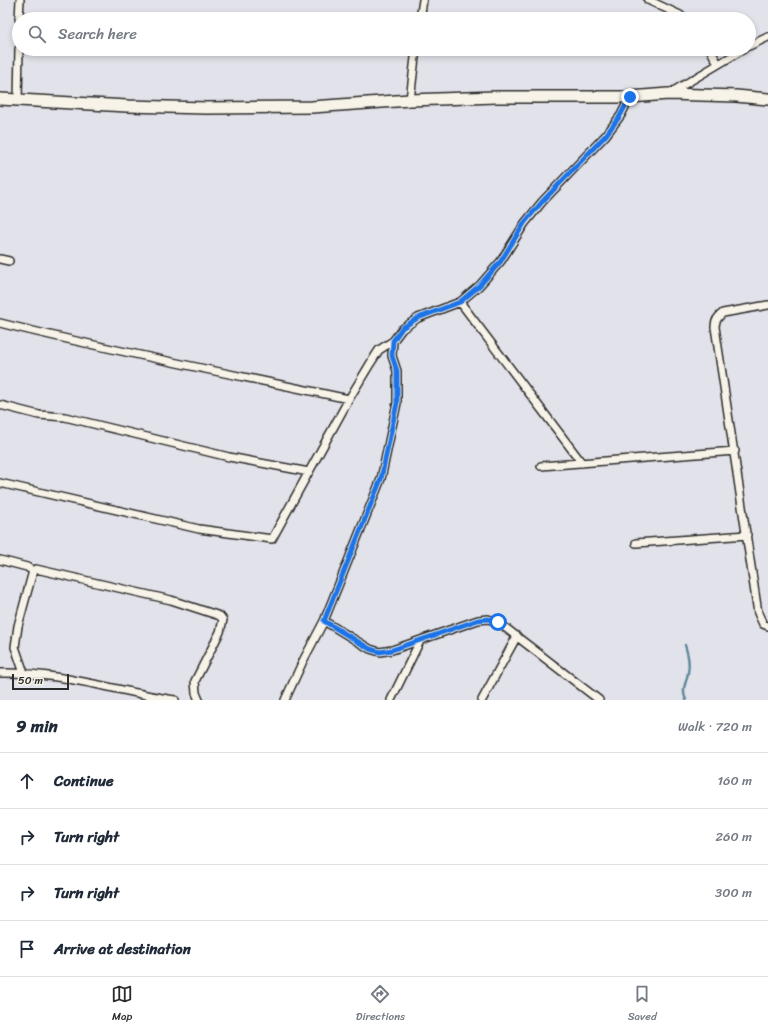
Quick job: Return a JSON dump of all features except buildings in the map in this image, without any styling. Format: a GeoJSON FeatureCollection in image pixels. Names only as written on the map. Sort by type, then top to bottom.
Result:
{"type":"FeatureCollection","features":[{"type":"Feature","properties":{"kind":"main road"},"geometry":{"type":"LineString","coordinates":[[0,99],[128,106],[206,108],[312,107],[410,100],[496,97],[630,97],[668,94],[736,96],[768,99]]}},
{"type":"Feature","properties":{"kind":"street"},"geometry":{"type":"LineString","coordinates":[[20,0],[20,12]]}},
{"type":"Feature","properties":{"kind":"street"},"geometry":{"type":"LineString","coordinates":[[421,12],[423,0]]}},
{"type":"Feature","properties":{"kind":"street"},"geometry":{"type":"LineString","coordinates":[[651,1],[671,12]]}},
{"type":"Feature","properties":{"kind":"street"},"geometry":{"type":"LineString","coordinates":[[756,43],[768,37]]}},
{"type":"Feature","properties":{"kind":"street"},"geometry":{"type":"LineString","coordinates":[[18,101],[19,56]]}},
{"type":"Feature","properties":{"kind":"street"},"geometry":{"type":"LineString","coordinates":[[410,100],[415,56]]}},
{"type":"Feature","properties":{"kind":"street"},"geometry":{"type":"LineString","coordinates":[[714,56],[718,64]]}},
{"type":"Feature","properties":{"kind":"street"},"geometry":{"type":"LineString","coordinates":[[668,94],[732,56]]}},
{"type":"Feature","properties":{"kind":"street"},"geometry":{"type":"LineString","coordinates":[[0,483],[199,529],[270,540],[274,537],[349,399],[379,350],[393,341],[402,328],[418,318],[460,302],[479,286],[501,261],[525,222],[606,135],[620,116],[630,97]]}},
{"type":"Feature","properties":{"kind":"street"},"geometry":{"type":"LineString","coordinates":[[0,259],[9,261]]}},
{"type":"Feature","properties":{"kind":"street"},"geometry":{"type":"LineString","coordinates":[[460,302],[582,463]]}},
{"type":"Feature","properties":{"kind":"street"},"geometry":{"type":"LineString","coordinates":[[768,305],[723,313],[718,316],[715,322],[758,613],[763,624],[768,626]]}},
{"type":"Feature","properties":{"kind":"street"},"geometry":{"type":"LineString","coordinates":[[0,323],[189,366],[349,399]]}},
{"type":"Feature","properties":{"kind":"street"},"geometry":{"type":"LineString","coordinates":[[285,700],[324,621],[381,479],[397,403],[397,371],[392,356],[393,341]]}},
{"type":"Feature","properties":{"kind":"street"},"geometry":{"type":"LineString","coordinates":[[0,405],[39,415],[65,417],[229,457],[309,472]]}},
{"type":"Feature","properties":{"kind":"street"},"geometry":{"type":"LineString","coordinates":[[541,466],[735,451]]}},
{"type":"Feature","properties":{"kind":"street"},"geometry":{"type":"LineString","coordinates":[[636,543],[747,535]]}},
{"type":"Feature","properties":{"kind":"street"},"geometry":{"type":"LineString","coordinates":[[0,560],[27,567],[33,571],[36,569],[171,600],[220,616],[223,620],[220,632],[195,681],[196,693],[199,700]]}},
{"type":"Feature","properties":{"kind":"street"},"geometry":{"type":"LineString","coordinates":[[24,673],[15,647],[18,626],[33,571]]}},
{"type":"Feature","properties":{"kind":"street"},"geometry":{"type":"LineString","coordinates":[[324,621],[370,649],[380,652],[392,650],[420,641],[478,620],[488,619],[498,622],[599,700]]}},
{"type":"Feature","properties":{"kind":"street"},"geometry":{"type":"LineString","coordinates":[[482,700],[517,636]]}},
{"type":"Feature","properties":{"kind":"street"},"geometry":{"type":"LineString","coordinates":[[391,700],[420,641]]}},
{"type":"Feature","properties":{"kind":"street"},"geometry":{"type":"LineString","coordinates":[[0,673],[24,673],[75,679],[175,700]]}},
{"type":"Feature","properties":{"kind":"waterway"},"geometry":{"type":"LineString","coordinates":[[685,645],[689,666],[684,690],[686,700]]}},
{"type":"Feature","properties":{"kind":"route"},"geometry":{"type":"LineString","coordinates":[[498,622],[488,619],[478,620],[420,641],[392,650],[380,652],[370,649],[324,621],[381,479],[397,403],[397,371],[392,356],[393,341],[402,328],[418,318],[460,302],[479,286],[501,261],[525,222],[606,135],[620,116],[630,97]]}}]}
